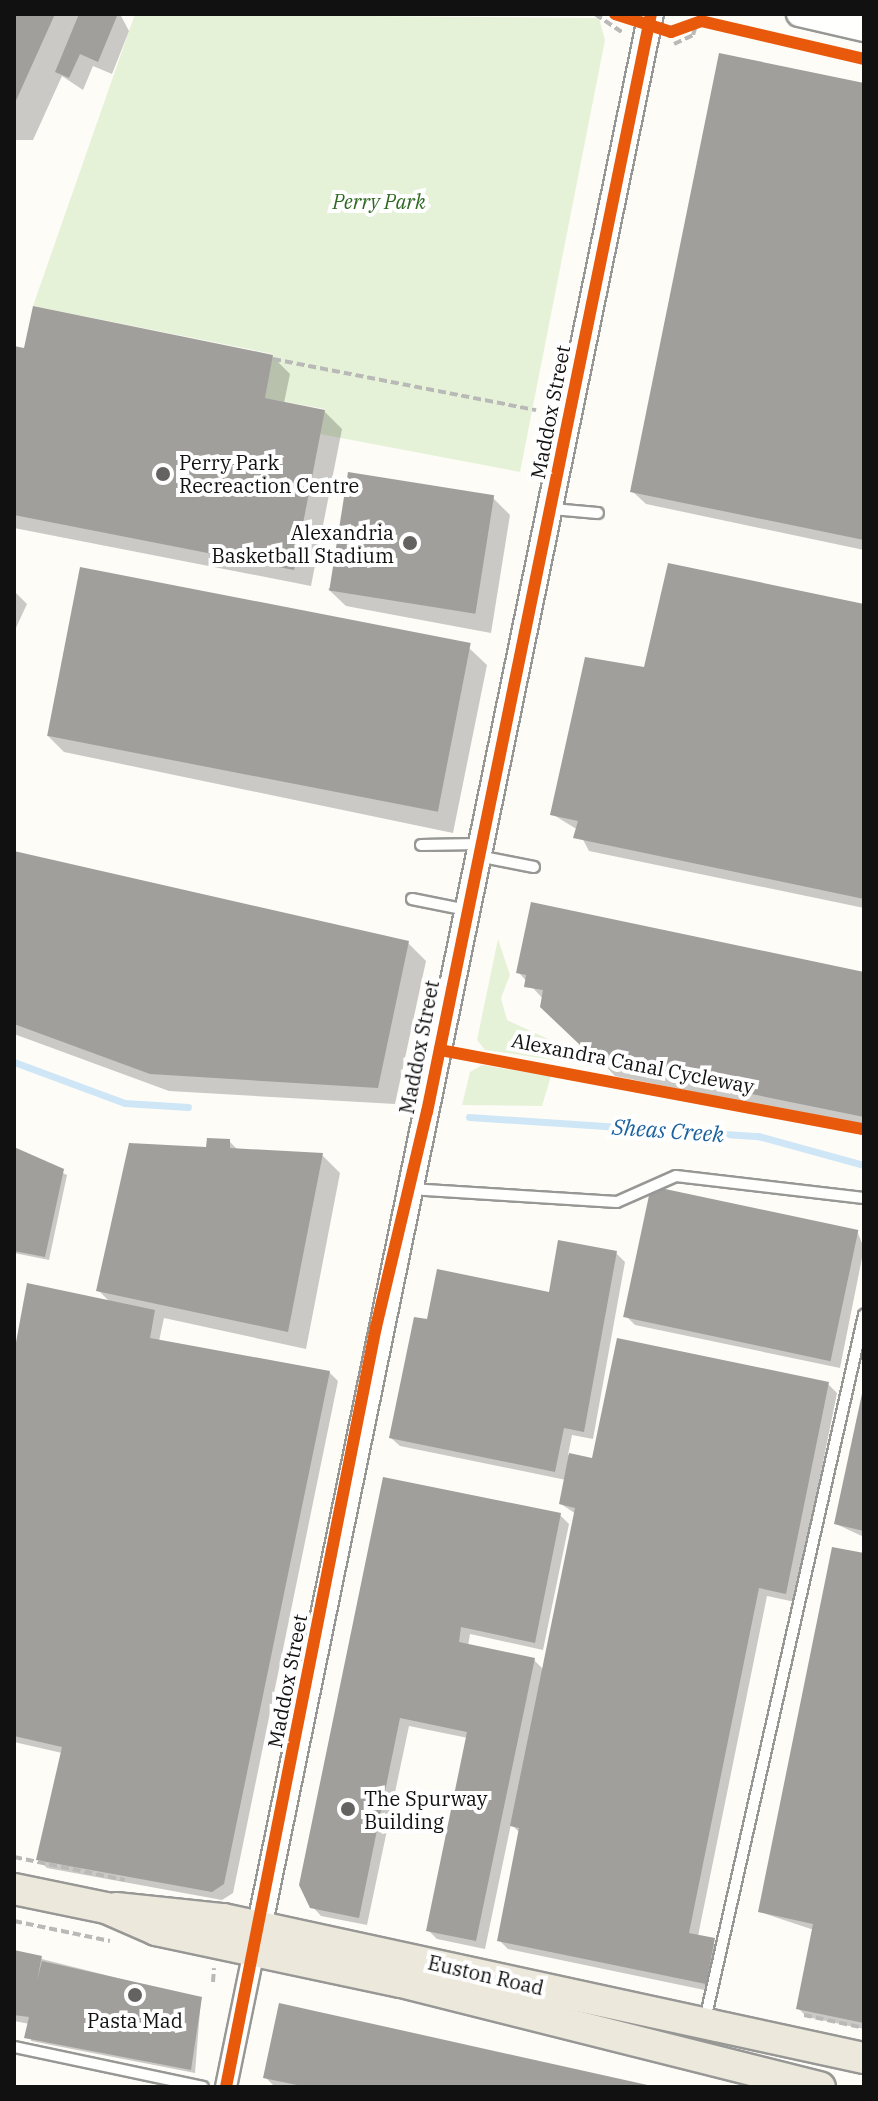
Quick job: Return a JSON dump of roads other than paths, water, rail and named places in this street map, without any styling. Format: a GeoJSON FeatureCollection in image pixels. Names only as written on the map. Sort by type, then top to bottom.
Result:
{"type":"FeatureCollection","features":[{"type":"Feature","properties":{"kind":"main road","name":"Euston Road"},"geometry":{"type":"LineString","coordinates":[[14,1889],[106,1908],[159,1907],[256,1939],[820,2087]]}},
{"type":"Feature","properties":{"kind":"main road","name":"Euston Road"},"geometry":{"type":"LineString","coordinates":[[256,1939],[704,2024],[864,2058]]}},
{"type":"Feature","properties":{"kind":"street"},"geometry":{"type":"LineString","coordinates":[[799,14],[864,29]]}},
{"type":"Feature","properties":{"kind":"street","name":"Maddox Street"},"geometry":{"type":"LineString","coordinates":[[226,2087],[408,1189],[552,509],[643,25]]}},
{"type":"Feature","properties":{"kind":"lane"},"geometry":{"type":"LineString","coordinates":[[552,509],[598,513]]}},
{"type":"Feature","properties":{"kind":"lane"},"geometry":{"type":"LineString","coordinates":[[421,845],[479,850],[534,867]]}},
{"type":"Feature","properties":{"kind":"lane"},"geometry":{"type":"LineString","coordinates":[[412,899],[467,910]]}},
{"type":"Feature","properties":{"kind":"lane"},"geometry":{"type":"LineString","coordinates":[[408,1189],[617,1202],[676,1176],[864,1198]]}},
{"type":"Feature","properties":{"kind":"lane"},"geometry":{"type":"LineString","coordinates":[[704,2024],[864,1315]]}},
{"type":"Feature","properties":{"kind":"lane"},"geometry":{"type":"LineString","coordinates":[[14,2047],[203,2087]]}},
{"type":"Feature","properties":{"kind":"waterway","name":"Sheas Creek"},"geometry":{"type":"LineString","coordinates":[[14,1062],[125,1103],[188,1107]]}},
{"type":"Feature","properties":{"kind":"waterway","name":"Sheas Creek"},"geometry":{"type":"LineString","coordinates":[[469,1117],[758,1136],[864,1165]]}},
{"type":"Feature","properties":{"kind":"place","name":"Perry Park Recreaction Centre"},"geometry":{"type":"Point","coordinates":[163,474]}},
{"type":"Feature","properties":{"kind":"place","name":"Alexandria Basketball Stadium"},"geometry":{"type":"Point","coordinates":[410,543]}},
{"type":"Feature","properties":{"kind":"place","name":"The Spurway Building"},"geometry":{"type":"Point","coordinates":[348,1809]}},
{"type":"Feature","properties":{"kind":"place","name":"Pasta Mad"},"geometry":{"type":"Point","coordinates":[135,1995]}},
{"type":"Feature","properties":{"kind":"park label","name":"Perry Park"},"geometry":{"type":"Point","coordinates":[379,201]}}]}
